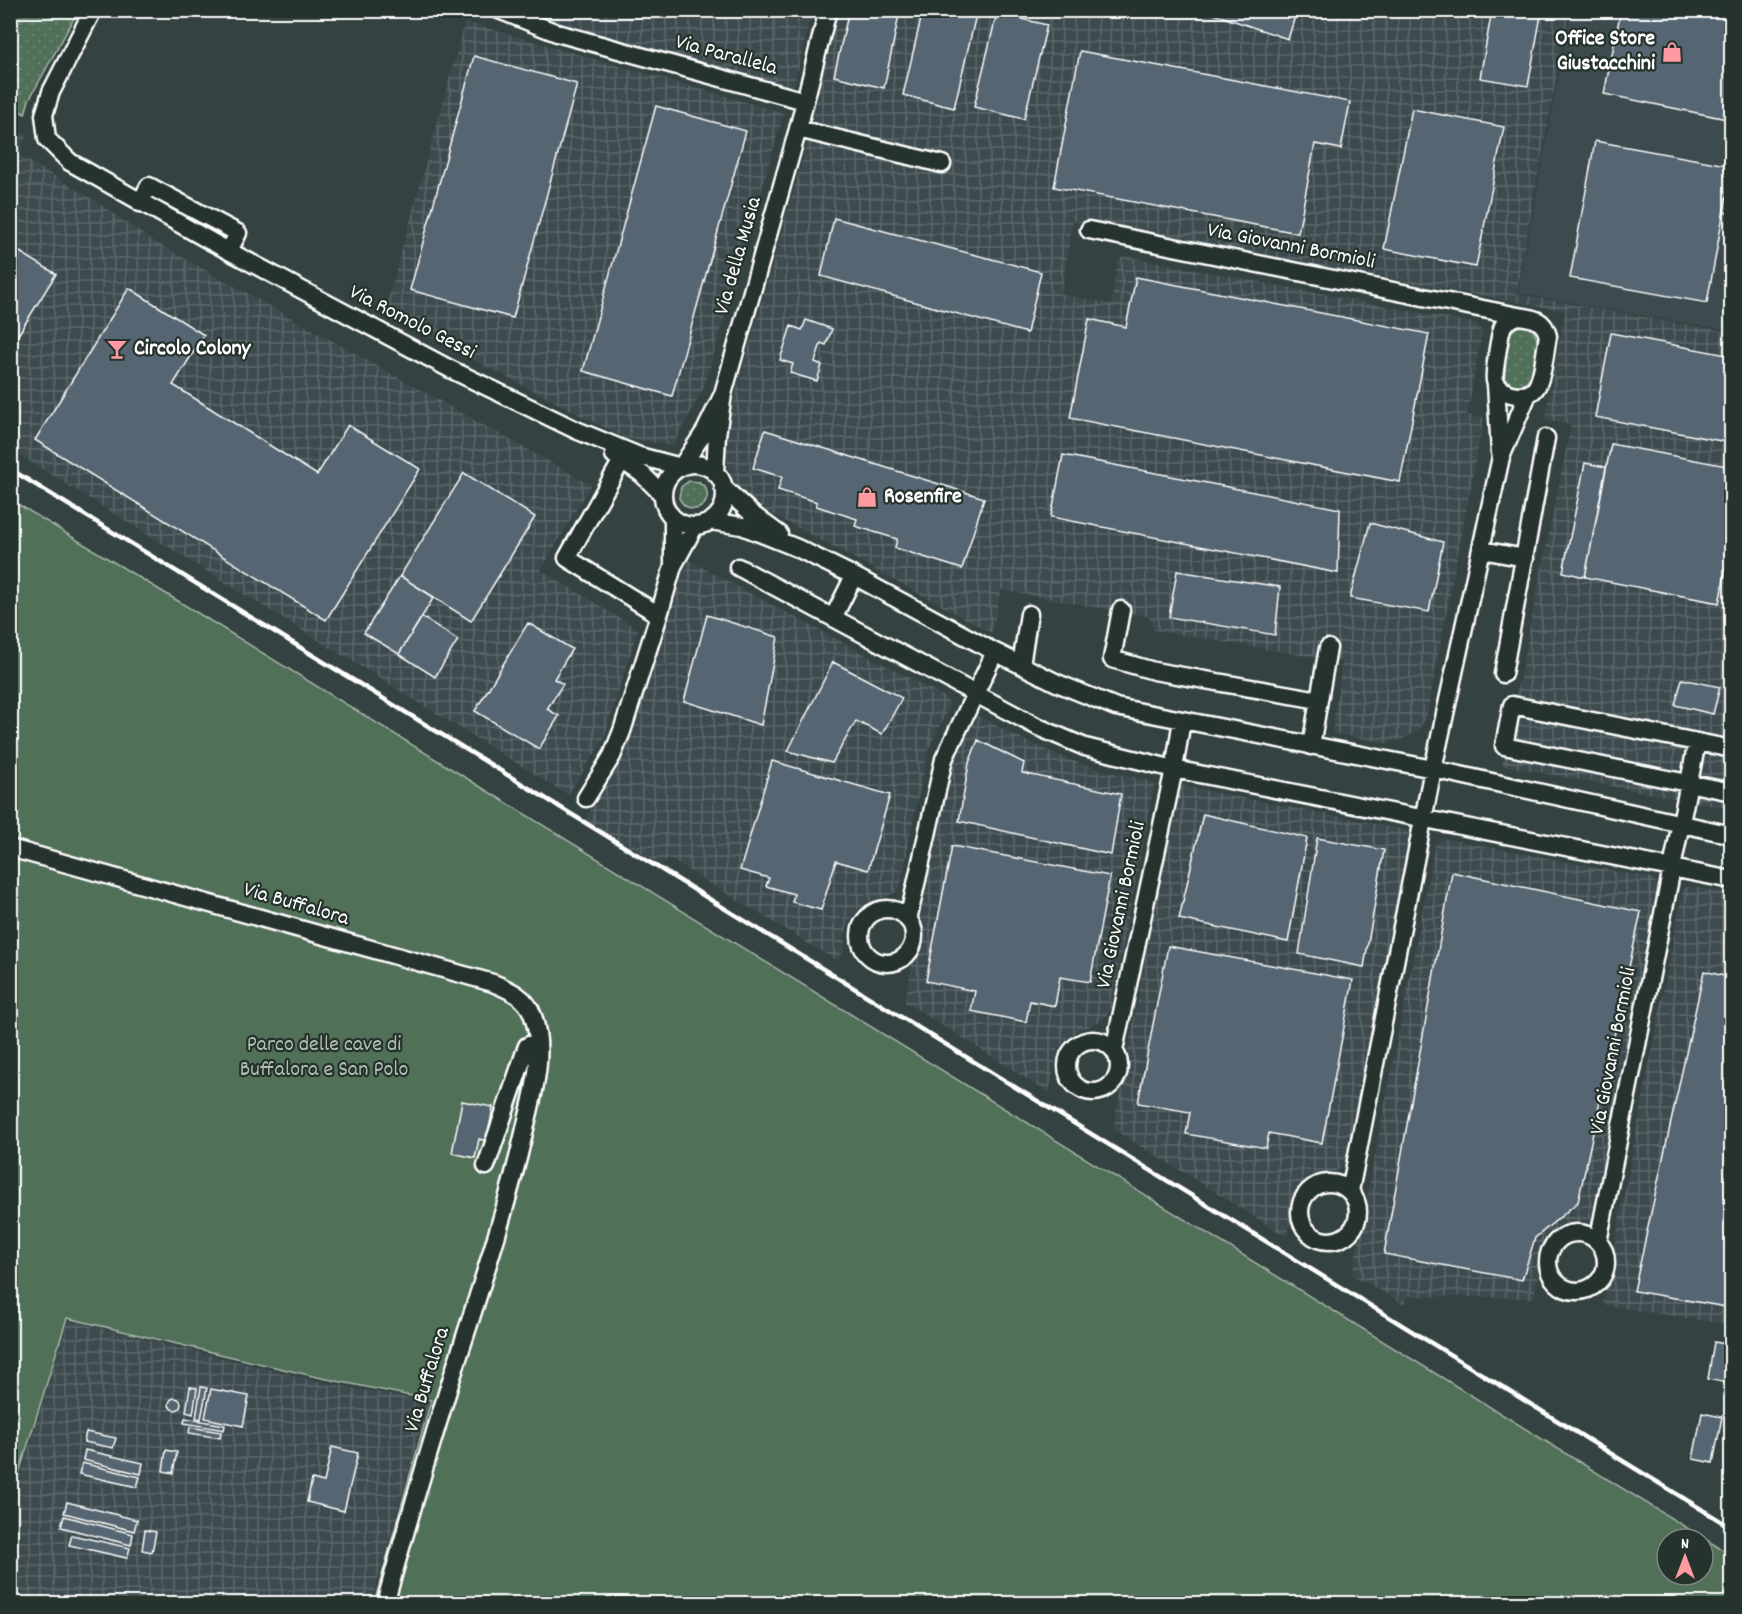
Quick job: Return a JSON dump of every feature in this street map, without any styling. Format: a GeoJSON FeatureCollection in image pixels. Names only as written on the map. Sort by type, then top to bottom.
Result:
{"type":"FeatureCollection","features":[{"type":"Feature","properties":{"kind":"street","name":"Via Romolo Gessi"},"geometry":{"type":"LineString","coordinates":[[93,10],[51,92],[44,115],[47,139],[70,162],[140,203],[149,186],[238,233],[229,251],[450,369],[576,430],[639,456],[681,467]]}},
{"type":"Feature","properties":{"kind":"street","name":"Via Parallela"},"geometry":{"type":"LineString","coordinates":[[499,10],[557,33],[805,101]]}},
{"type":"Feature","properties":{"kind":"street","name":"Via della Musia"},"geometry":{"type":"LineString","coordinates":[[673,566],[703,524],[718,515],[723,506],[725,496],[719,480],[717,435],[723,394],[798,129],[828,10]]}},
{"type":"Feature","properties":{"kind":"street"},"geometry":{"type":"LineString","coordinates":[[798,129],[942,164]]}},
{"type":"Feature","properties":{"kind":"street","name":"Via Giovanni Bormioli"},"geometry":{"type":"LineString","coordinates":[[1089,230],[1537,319],[1546,328],[1548,336],[1539,381],[1535,389],[1528,394],[1501,457],[1433,769],[1350,1191]]}},
{"type":"Feature","properties":{"kind":"street"},"geometry":{"type":"LineString","coordinates":[[1484,309],[1494,314],[1503,326],[1518,315]]}},
{"type":"Feature","properties":{"kind":"street","name":"Via Giovanni Bormioli"},"geometry":{"type":"LineString","coordinates":[[1501,457],[1496,384],[1493,376],[1503,326]]}},
{"type":"Feature","properties":{"kind":"street"},"geometry":{"type":"LineString","coordinates":[[1496,384],[1510,393],[1528,394]]}},
{"type":"Feature","properties":{"kind":"street","name":"Via della Musia"},"geometry":{"type":"LineString","coordinates":[[586,798],[612,756],[622,731],[673,566],[673,518],[664,504],[664,487],[668,478],[681,467],[705,431],[723,394]]}},
{"type":"Feature","properties":{"kind":"street","name":"Via Romolo Gessi"},"geometry":{"type":"LineString","coordinates":[[576,430],[642,474],[663,495]]}},
{"type":"Feature","properties":{"kind":"street"},"geometry":{"type":"LineString","coordinates":[[1503,674],[1546,438]]}},
{"type":"Feature","properties":{"kind":"street"},"geometry":{"type":"LineString","coordinates":[[622,460],[567,558],[659,615]]}},
{"type":"Feature","properties":{"kind":"street"},"geometry":{"type":"LineString","coordinates":[[681,467],[699,465],[708,468],[752,514],[796,548]]}},
{"type":"Feature","properties":{"kind":"street"},"geometry":{"type":"LineString","coordinates":[[673,518],[680,523],[742,526],[796,548],[1057,683],[1116,707],[1433,769],[1731,835]]}},
{"type":"Feature","properties":{"kind":"street"},"geometry":{"type":"LineString","coordinates":[[1482,550],[1525,558]]}},
{"type":"Feature","properties":{"kind":"street"},"geometry":{"type":"LineString","coordinates":[[738,567],[974,694],[1038,727],[1085,747],[1174,769],[1731,880]]}},
{"type":"Feature","properties":{"kind":"street"},"geometry":{"type":"LineString","coordinates":[[833,618],[854,576]]}},
{"type":"Feature","properties":{"kind":"street"},"geometry":{"type":"LineString","coordinates":[[1121,610],[1112,659],[1154,670],[1319,700]]}},
{"type":"Feature","properties":{"kind":"street"},"geometry":{"type":"LineString","coordinates":[[1021,665],[1029,614]]}},
{"type":"Feature","properties":{"kind":"street"},"geometry":{"type":"LineString","coordinates":[[1311,746],[1329,648]]}},
{"type":"Feature","properties":{"kind":"street"},"geometry":{"type":"LineString","coordinates":[[909,920],[945,759],[995,652]]}},
{"type":"Feature","properties":{"kind":"street"},"geometry":{"type":"LineString","coordinates":[[1731,749],[1512,705],[1504,746],[1731,792]]}},
{"type":"Feature","properties":{"kind":"street","name":"Via Giovanni Bormioli"},"geometry":{"type":"LineString","coordinates":[[1114,1050],[1174,769],[1182,720]]}},
{"type":"Feature","properties":{"kind":"street","name":"Via Giovanni Bormioli"},"geometry":{"type":"LineString","coordinates":[[1598,1242],[1697,742]]}},
{"type":"Feature","properties":{"kind":"street","name":"Via Buffalora"},"geometry":{"type":"LineString","coordinates":[[10,848],[493,983],[521,998],[534,1017],[538,1041],[537,1076],[511,1189],[422,1452],[385,1604]]}},
{"type":"Feature","properties":{"kind":"street"},"geometry":{"type":"LineString","coordinates":[[486,1166],[527,1046],[538,1041]]}},
{"type":"Feature","properties":{"kind":"shaded area"},"geometry":{"type":"Polygon","coordinates":[[[533,10],[812,11],[793,90],[637,51],[531,17],[533,10]]]}},
{"type":"Feature","properties":{"kind":"shaded area"},"geometry":{"type":"Polygon","coordinates":[[[837,11],[1569,11],[1516,294],[1727,332],[1731,313],[1731,809],[1502,765],[1571,425],[1545,420],[1565,311],[1073,221],[1061,294],[1111,304],[1118,261],[1123,257],[1130,257],[1478,324],[1482,334],[1467,415],[1484,418],[1426,719],[1416,732],[1400,740],[1386,743],[1332,733],[1342,662],[1154,630],[1149,617],[1001,590],[992,633],[752,503],[737,487],[728,468],[725,448],[727,424],[807,143],[837,11]]]}},
{"type":"Feature","properties":{"kind":"shaded area"},"geometry":{"type":"Polygon","coordinates":[[[1571,11],[1731,11],[1732,305],[1726,330],[1518,293],[1571,11]]]}},
{"type":"Feature","properties":{"kind":"shaded area"},"geometry":{"type":"Polygon","coordinates":[[[465,22],[784,113],[704,387],[673,446],[625,438],[384,314],[465,22]]]}},
{"type":"Feature","properties":{"kind":"shaded area"},"geometry":{"type":"Polygon","coordinates":[[[10,127],[27,135],[19,155],[94,200],[148,238],[591,485],[541,570],[638,629],[604,739],[568,795],[11,450],[10,127]]]}},
{"type":"Feature","properties":{"kind":"shaded area"},"geometry":{"type":"Polygon","coordinates":[[[688,560],[945,697],[948,702],[949,708],[929,748],[902,881],[897,892],[859,908],[849,921],[845,935],[845,950],[837,961],[668,858],[662,865],[585,820],[620,757],[688,560]]]}},
{"type":"Feature","properties":{"kind":"shaded area"},"geometry":{"type":"Polygon","coordinates":[[[978,716],[1030,743],[1070,760],[1108,772],[1147,780],[1154,785],[1111,1007],[1106,1017],[1067,1038],[1058,1050],[1049,1093],[905,1002],[952,758],[971,717],[978,716]]]}},
{"type":"Feature","properties":{"kind":"shaded area"},"geometry":{"type":"Polygon","coordinates":[[[1183,786],[1406,830],[1410,835],[1351,1151],[1345,1164],[1334,1174],[1305,1185],[1296,1196],[1287,1237],[1113,1129],[1177,791],[1183,786]]]}},
{"type":"Feature","properties":{"kind":"shaded area"},"geometry":{"type":"Polygon","coordinates":[[[1442,838],[1652,878],[1658,885],[1596,1207],[1592,1218],[1586,1224],[1559,1233],[1548,1245],[1540,1260],[1534,1298],[1409,1296],[1404,1304],[1352,1275],[1435,844],[1442,838]]]}},
{"type":"Feature","properties":{"kind":"shaded area"},"geometry":{"type":"Polygon","coordinates":[[[1689,886],[1731,894],[1731,1325],[1603,1305],[1683,889],[1689,886]]]}},
{"type":"Feature","properties":{"kind":"shaded area"},"geometry":{"type":"Polygon","coordinates":[[[68,1320],[316,1381],[429,1402],[371,1603],[11,1604],[11,1506],[68,1320]]]}},
{"type":"Feature","properties":{"kind":"green space"},"geometry":{"type":"Polygon","coordinates":[[[10,11],[78,11],[29,100],[25,114],[11,106],[10,11]]]}},
{"type":"Feature","properties":{"kind":"green space"},"geometry":{"type":"Polygon","coordinates":[[[1525,326],[1534,331],[1538,342],[1531,376],[1524,384],[1515,386],[1505,379],[1503,370],[1510,333],[1517,327],[1525,326]]]}},
{"type":"Feature","properties":{"kind":"green space"},"geometry":{"type":"Polygon","coordinates":[[[689,481],[700,482],[705,486],[707,500],[700,508],[689,508],[679,498],[681,487],[689,481]]]}},
{"type":"Feature","properties":{"kind":"green space","name":"Parco delle cave di Buffalora e San Polo"},"geometry":{"type":"Polygon","coordinates":[[[11,500],[1685,1527],[1655,1527],[1655,1587],[1715,1587],[1715,1545],[1731,1555],[1731,1603],[374,1603],[431,1400],[317,1377],[67,1318],[11,1499],[11,500]]]}},
{"type":"Feature","properties":{"kind":"building"},"geometry":{"type":"Polygon","coordinates":[[[849,10],[900,10],[884,88],[834,76],[849,10]]]}},
{"type":"Feature","properties":{"kind":"building"},"geometry":{"type":"Polygon","coordinates":[[[923,10],[959,10],[976,15],[954,108],[903,95],[923,10]]]}},
{"type":"Feature","properties":{"kind":"building"},"geometry":{"type":"Polygon","coordinates":[[[1202,10],[1297,10],[1288,39],[1202,10]]]}},
{"type":"Feature","properties":{"kind":"building"},"geometry":{"type":"Polygon","coordinates":[[[1492,10],[1542,10],[1528,86],[1480,78],[1492,10]]]}},
{"type":"Feature","properties":{"kind":"building","name":"Office Store Giustacchini"},"geometry":{"type":"Polygon","coordinates":[[[1621,10],[1732,10],[1732,95],[1727,119],[1604,94],[1621,10]]]}},
{"type":"Feature","properties":{"kind":"building"},"geometry":{"type":"Polygon","coordinates":[[[997,13],[1047,25],[1024,119],[974,107],[997,13]]]}},
{"type":"Feature","properties":{"kind":"building"},"geometry":{"type":"Polygon","coordinates":[[[1080,51],[1350,102],[1341,149],[1315,144],[1298,233],[1054,187],[1080,51]]]}},
{"type":"Feature","properties":{"kind":"building"},"geometry":{"type":"Polygon","coordinates":[[[474,56],[577,84],[513,318],[410,290],[474,56]]]}},
{"type":"Feature","properties":{"kind":"building"},"geometry":{"type":"Polygon","coordinates":[[[656,106],[746,131],[672,396],[583,371],[656,106]]]}},
{"type":"Feature","properties":{"kind":"building"},"geometry":{"type":"Polygon","coordinates":[[[1412,109],[1504,127],[1476,267],[1384,249],[1412,109]]]}},
{"type":"Feature","properties":{"kind":"building"},"geometry":{"type":"Polygon","coordinates":[[[1595,141],[1732,166],[1707,303],[1570,278],[1595,141]]]}},
{"type":"Feature","properties":{"kind":"building"},"geometry":{"type":"Polygon","coordinates":[[[1732,172],[1732,214],[1724,212],[1732,172]]]}},
{"type":"Feature","properties":{"kind":"building"},"geometry":{"type":"Polygon","coordinates":[[[834,218],[1041,272],[1027,333],[821,276],[834,218]]]}},
{"type":"Feature","properties":{"kind":"building"},"geometry":{"type":"Polygon","coordinates":[[[10,246],[56,274],[10,348],[10,246]]]}},
{"type":"Feature","properties":{"kind":"building"},"geometry":{"type":"Polygon","coordinates":[[[1136,277],[1429,334],[1400,482],[1070,418],[1089,319],[1126,327],[1136,277]]]}},
{"type":"Feature","properties":{"kind":"building"},"geometry":{"type":"Polygon","coordinates":[[[129,288],[204,335],[173,385],[317,475],[348,425],[420,469],[326,620],[35,440],[129,288]]]}},
{"type":"Feature","properties":{"kind":"building"},"geometry":{"type":"Polygon","coordinates":[[[806,320],[832,329],[826,345],[821,343],[815,362],[822,365],[817,381],[790,373],[793,364],[780,360],[791,326],[802,330],[806,320]]]}},
{"type":"Feature","properties":{"kind":"building"},"geometry":{"type":"Polygon","coordinates":[[[1611,333],[1732,356],[1732,443],[1595,417],[1611,333]]]}},
{"type":"Feature","properties":{"kind":"building"},"geometry":{"type":"Polygon","coordinates":[[[765,430],[984,498],[962,569],[895,548],[897,539],[855,526],[857,519],[816,506],[817,502],[778,490],[782,477],[753,468],[765,430]]]}},
{"type":"Feature","properties":{"kind":"building"},"geometry":{"type":"Polygon","coordinates":[[[1611,444],[1732,467],[1732,541],[1719,603],[1585,577],[1611,444]]]}},
{"type":"Feature","properties":{"kind":"building"},"geometry":{"type":"Polygon","coordinates":[[[1063,455],[1340,509],[1338,573],[1051,517],[1063,455]]]}},
{"type":"Feature","properties":{"kind":"building"},"geometry":{"type":"Polygon","coordinates":[[[1585,463],[1606,467],[1585,577],[1563,572],[1585,463]]]}},
{"type":"Feature","properties":{"kind":"building"},"geometry":{"type":"Polygon","coordinates":[[[464,473],[535,517],[471,621],[400,576],[464,473]]]}},
{"type":"Feature","properties":{"kind":"building"},"geometry":{"type":"Polygon","coordinates":[[[1370,523],[1443,542],[1429,612],[1350,598],[1370,523]]]}},
{"type":"Feature","properties":{"kind":"building"},"geometry":{"type":"Polygon","coordinates":[[[1177,571],[1280,587],[1275,635],[1169,617],[1177,571]]]}},
{"type":"Feature","properties":{"kind":"building"},"geometry":{"type":"Polygon","coordinates":[[[400,576],[434,597],[399,654],[364,633],[400,576]]]}},
{"type":"Feature","properties":{"kind":"building"},"geometry":{"type":"Polygon","coordinates":[[[707,615],[778,637],[761,725],[684,701],[707,615]]]}},
{"type":"Feature","properties":{"kind":"building"},"geometry":{"type":"Polygon","coordinates":[[[422,617],[458,640],[435,677],[399,654],[422,617]]]}},
{"type":"Feature","properties":{"kind":"building"},"geometry":{"type":"Polygon","coordinates":[[[528,623],[572,649],[554,679],[563,684],[547,709],[559,716],[539,749],[475,711],[528,623]]]}},
{"type":"Feature","properties":{"kind":"building"},"geometry":{"type":"Polygon","coordinates":[[[833,662],[902,698],[882,734],[856,721],[832,763],[788,751],[833,662]]]}},
{"type":"Feature","properties":{"kind":"building"},"geometry":{"type":"Polygon","coordinates":[[[1682,679],[1720,687],[1713,714],[1675,705],[1682,679]]]}},
{"type":"Feature","properties":{"kind":"building"},"geometry":{"type":"Polygon","coordinates":[[[978,740],[1024,763],[1022,773],[1121,794],[1111,855],[959,821],[969,763],[978,740]]]}},
{"type":"Feature","properties":{"kind":"building"},"geometry":{"type":"Polygon","coordinates":[[[772,761],[890,795],[868,870],[836,861],[821,910],[792,902],[794,894],[766,886],[769,878],[740,870],[772,761]]]}},
{"type":"Feature","properties":{"kind":"building"},"geometry":{"type":"Polygon","coordinates":[[[1203,814],[1307,838],[1288,942],[1179,919],[1203,814]]]}},
{"type":"Feature","properties":{"kind":"building"},"geometry":{"type":"Polygon","coordinates":[[[1317,838],[1384,850],[1364,967],[1299,954],[1317,838]]]}},
{"type":"Feature","properties":{"kind":"building"},"geometry":{"type":"Polygon","coordinates":[[[952,846],[1110,876],[1090,982],[1060,977],[1055,1006],[1030,1001],[1026,1022],[971,1011],[975,991],[926,981],[952,846]]]}},
{"type":"Feature","properties":{"kind":"building"},"geometry":{"type":"Polygon","coordinates":[[[1452,872],[1641,912],[1578,1202],[1535,1238],[1522,1280],[1384,1254],[1452,872]]]}},
{"type":"Feature","properties":{"kind":"building"},"geometry":{"type":"Polygon","coordinates":[[[1168,946],[1353,980],[1322,1143],[1269,1133],[1266,1148],[1186,1134],[1190,1112],[1138,1103],[1168,946]]]}},
{"type":"Feature","properties":{"kind":"building"},"geometry":{"type":"Polygon","coordinates":[[[1704,971],[1732,978],[1732,1308],[1634,1291],[1704,971]]]}},
{"type":"Feature","properties":{"kind":"building"},"geometry":{"type":"Polygon","coordinates":[[[462,1101],[493,1107],[487,1141],[479,1139],[475,1158],[452,1153],[462,1101]]]}},
{"type":"Feature","properties":{"kind":"building"},"geometry":{"type":"Polygon","coordinates":[[[1714,1342],[1732,1345],[1732,1384],[1708,1379],[1714,1342]]]}},
{"type":"Feature","properties":{"kind":"building"},"geometry":{"type":"Polygon","coordinates":[[[190,1387],[197,1388],[193,1414],[186,1412],[190,1387]]]}},
{"type":"Feature","properties":{"kind":"building"},"geometry":{"type":"Polygon","coordinates":[[[201,1387],[207,1388],[201,1419],[196,1418],[201,1387]]]}},
{"type":"Feature","properties":{"kind":"building"},"geometry":{"type":"Polygon","coordinates":[[[211,1389],[249,1396],[243,1426],[205,1418],[211,1389]]]}},
{"type":"Feature","properties":{"kind":"building"},"geometry":{"type":"Polygon","coordinates":[[[175,1398],[181,1404],[175,1410],[169,1404],[175,1398]]]}},
{"type":"Feature","properties":{"kind":"building"},"geometry":{"type":"Polygon","coordinates":[[[1702,1413],[1722,1417],[1713,1463],[1693,1459],[1702,1413]]]}},
{"type":"Feature","properties":{"kind":"building"},"geometry":{"type":"Polygon","coordinates":[[[185,1418],[225,1425],[224,1430],[184,1423],[185,1418]]]}},
{"type":"Feature","properties":{"kind":"building"},"geometry":{"type":"Polygon","coordinates":[[[190,1427],[221,1432],[220,1438],[189,1433],[190,1427]]]}},
{"type":"Feature","properties":{"kind":"building"},"geometry":{"type":"Polygon","coordinates":[[[86,1432],[116,1438],[113,1448],[84,1442],[86,1432]]]}},
{"type":"Feature","properties":{"kind":"building"},"geometry":{"type":"Polygon","coordinates":[[[332,1447],[358,1453],[344,1511],[307,1502],[312,1479],[324,1482],[332,1447]]]}},
{"type":"Feature","properties":{"kind":"building"},"geometry":{"type":"Polygon","coordinates":[[[85,1450],[143,1463],[141,1474],[83,1460],[85,1450]]]}},
{"type":"Feature","properties":{"kind":"building"},"geometry":{"type":"Polygon","coordinates":[[[166,1450],[177,1452],[173,1473],[163,1471],[166,1450]]]}},
{"type":"Feature","properties":{"kind":"building"},"geometry":{"type":"Polygon","coordinates":[[[82,1463],[140,1477],[137,1487],[79,1474],[82,1463]]]}},
{"type":"Feature","properties":{"kind":"building"},"geometry":{"type":"Polygon","coordinates":[[[67,1502],[137,1520],[134,1531],[64,1513],[67,1502]]]}},
{"type":"Feature","properties":{"kind":"building"},"geometry":{"type":"Polygon","coordinates":[[[64,1516],[133,1534],[131,1545],[61,1527],[64,1516]]]}},
{"type":"Feature","properties":{"kind":"building"},"geometry":{"type":"Polygon","coordinates":[[[145,1530],[156,1532],[152,1552],[142,1550],[145,1530]]]}},
{"type":"Feature","properties":{"kind":"building"},"geometry":{"type":"Polygon","coordinates":[[[72,1535],[130,1548],[127,1558],[69,1545],[72,1535]]]}},
{"type":"Feature","properties":{"kind":"railway"},"geometry":{"type":"LineString","coordinates":[[10,469],[1732,1528]]}},
{"type":"Feature","properties":{"kind":"place","name":"Office Store Giustacchini"},"geometry":{"type":"Point","coordinates":[1672,52]}},
{"type":"Feature","properties":{"kind":"place","name":"Circolo Colony"},"geometry":{"type":"Point","coordinates":[117,349]}},
{"type":"Feature","properties":{"kind":"place","name":"Rosenfire"},"geometry":{"type":"Point","coordinates":[867,497]}}]}
